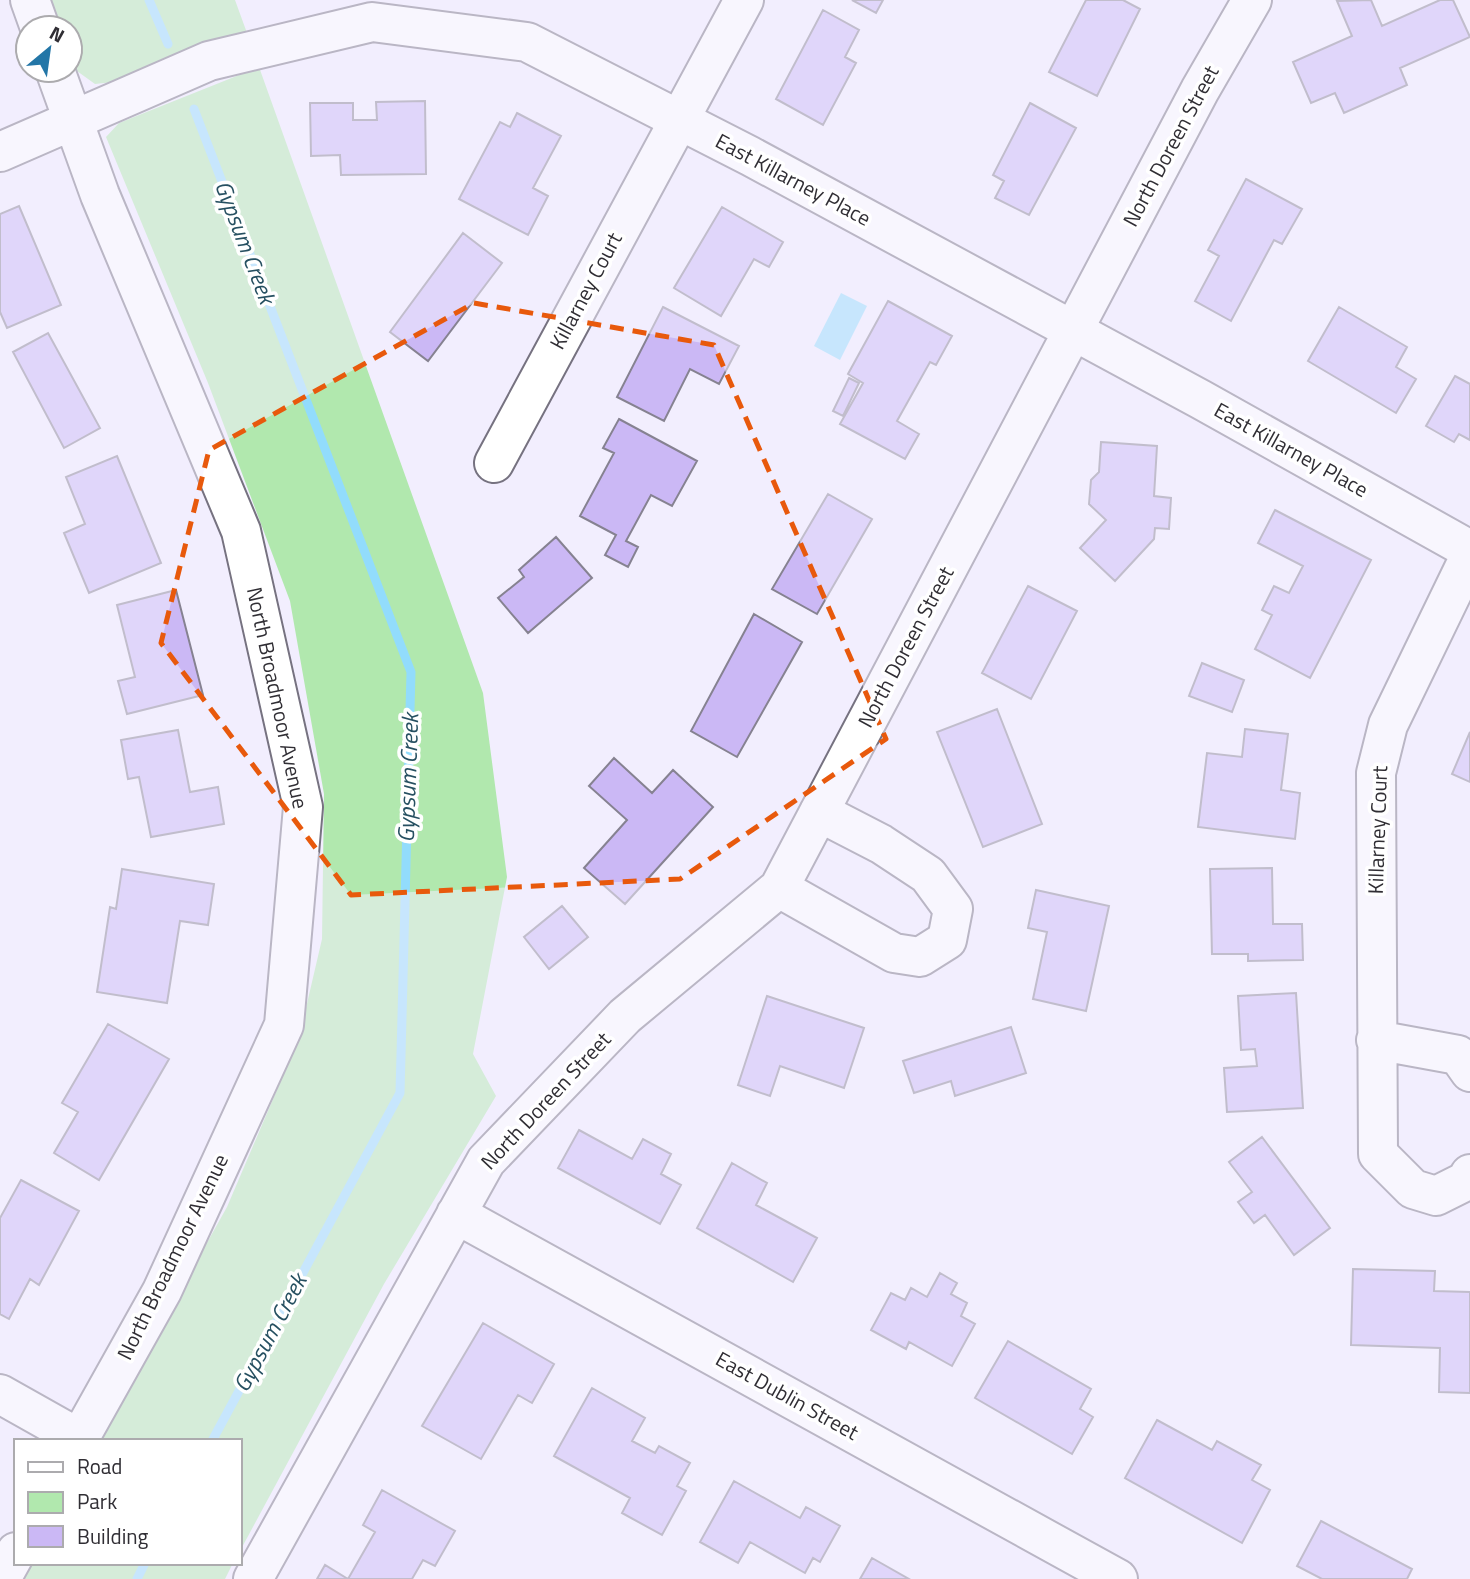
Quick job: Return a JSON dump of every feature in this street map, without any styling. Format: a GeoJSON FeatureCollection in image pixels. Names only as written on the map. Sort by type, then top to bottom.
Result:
{"type":"FeatureCollection","features":[{"type":"Feature","properties":{"kind":"street","name":"Killarney Court"},"geometry":{"type":"LineString","coordinates":[[494,463],[744,0]]}},
{"type":"Feature","properties":{"kind":"street","name":"North Doreen Street"},"geometry":{"type":"LineString","coordinates":[[456,1214],[486,1161],[625,1016],[779,888],[1200,90],[1252,0]]}},
{"type":"Feature","properties":{"kind":"street","name":"East Killarney Place"},"geometry":{"type":"LineString","coordinates":[[0,152],[209,61],[372,22],[435,15],[527,42],[679,120],[1074,331],[1470,550]]}},
{"type":"Feature","properties":{"kind":"street","name":"North Broadmoor Avenue"},"geometry":{"type":"LineString","coordinates":[[60,84],[100,195],[241,531],[303,807],[284,1025],[162,1291],[80,1439]]}},
{"type":"Feature","properties":{"kind":"street","name":"Killarney Court"},"geometry":{"type":"LineString","coordinates":[[1470,556],[1388,725],[1376,773],[1378,1154],[1413,1189],[1436,1196],[1466,1181],[1470,1174]]}},
{"type":"Feature","properties":{"kind":"street"},"geometry":{"type":"LineString","coordinates":[[779,888],[894,953],[920,957],[947,940],[953,909],[928,875],[881,844],[819,812]]}},
{"type":"Feature","properties":{"kind":"street"},"geometry":{"type":"LineString","coordinates":[[1376,1040],[1458,1055],[1470,1072]]}},
{"type":"Feature","properties":{"kind":"street"},"geometry":{"type":"LineString","coordinates":[[253,1579],[456,1214]]}},
{"type":"Feature","properties":{"kind":"street","name":"East Dublin Street"},"geometry":{"type":"LineString","coordinates":[[456,1214],[1118,1579]]}},
{"type":"Feature","properties":{"kind":"street"},"geometry":{"type":"LineString","coordinates":[[0,1394],[77,1439]]}},
{"type":"Feature","properties":{"kind":"street"},"geometry":{"type":"LineString","coordinates":[[1,1579],[14,1556]]}},
{"type":"Feature","properties":{"kind":"highlighted area"},"geometry":{"type":"Polygon","coordinates":[[[474,303],[714,345],[886,739],[680,879],[351,895],[161,643],[209,450],[474,303]]]}},
{"type":"Feature","properties":{"kind":"green space"},"geometry":{"type":"Polygon","coordinates":[[[46,0],[235,0],[247,33],[123,81],[95,84],[84,76],[84,14],[52,14],[46,0]]]}},
{"type":"Feature","properties":{"kind":"green space"},"geometry":{"type":"Polygon","coordinates":[[[259,67],[483,693],[507,877],[473,1054],[496,1096],[384,1284],[242,1547],[242,1439],[97,1439],[227,1207],[299,1038],[322,939],[324,794],[290,601],[208,383],[106,137],[119,123],[259,67]]]}},
{"type":"Feature","properties":{"kind":"green space"},"geometry":{"type":"Polygon","coordinates":[[[27,1565],[232,1565],[225,1579],[19,1579],[27,1565]]]}},
{"type":"Feature","properties":{"kind":"water"},"geometry":{"type":"Polygon","coordinates":[[[841,293],[867,306],[840,360],[814,346],[841,293]]]}},
{"type":"Feature","properties":{"kind":"building"},"geometry":{"type":"Polygon","coordinates":[[[852,0],[883,0],[876,13],[852,0]]]}},
{"type":"Feature","properties":{"kind":"building"},"geometry":{"type":"Polygon","coordinates":[[[1086,0],[1123,0],[1140,9],[1097,96],[1049,72],[1086,0]]]}},
{"type":"Feature","properties":{"kind":"building"},"geometry":{"type":"Polygon","coordinates":[[[1371,0],[1382,26],[1440,0],[1453,0],[1470,37],[1400,68],[1407,85],[1344,113],[1335,93],[1311,103],[1293,62],[1352,36],[1337,1],[1371,0]]]}},
{"type":"Feature","properties":{"kind":"building"},"geometry":{"type":"Polygon","coordinates":[[[823,10],[859,30],[845,57],[856,63],[823,125],[776,99],[823,10]]]}},
{"type":"Feature","properties":{"kind":"building"},"geometry":{"type":"Polygon","coordinates":[[[425,101],[426,174],[341,175],[340,155],[311,156],[310,103],[353,103],[353,120],[377,120],[376,102],[425,101]]]}},
{"type":"Feature","properties":{"kind":"building"},"geometry":{"type":"Polygon","coordinates":[[[1030,103],[1076,128],[1029,215],[995,198],[1004,181],[993,175],[1030,103]]]}},
{"type":"Feature","properties":{"kind":"building"},"geometry":{"type":"Polygon","coordinates":[[[517,113],[561,136],[533,188],[548,196],[528,235],[459,199],[500,122],[510,127],[517,113]]]}},
{"type":"Feature","properties":{"kind":"building"},"geometry":{"type":"Polygon","coordinates":[[[1246,179],[1302,209],[1282,244],[1274,240],[1231,321],[1195,301],[1219,256],[1208,250],[1246,179]]]}},
{"type":"Feature","properties":{"kind":"building"},"geometry":{"type":"Polygon","coordinates":[[[19,206],[61,305],[7,328],[0,312],[0,214],[19,206]]]}},
{"type":"Feature","properties":{"kind":"building"},"geometry":{"type":"Polygon","coordinates":[[[722,207],[783,242],[769,267],[754,259],[721,316],[674,288],[722,207]]]}},
{"type":"Feature","properties":{"kind":"building"},"geometry":{"type":"Polygon","coordinates":[[[463,233],[502,263],[428,361],[390,332],[463,233]]]}},
{"type":"Feature","properties":{"kind":"building"},"geometry":{"type":"Polygon","coordinates":[[[888,301],[952,336],[936,365],[930,362],[897,421],[919,434],[905,459],[840,424],[863,383],[848,374],[888,301]]]}},
{"type":"Feature","properties":{"kind":"building"},"geometry":{"type":"Polygon","coordinates":[[[663,307],[739,346],[719,384],[690,369],[664,421],[617,397],[663,307]]]}},
{"type":"Feature","properties":{"kind":"building"},"geometry":{"type":"Polygon","coordinates":[[[1339,307],[1407,347],[1396,367],[1416,379],[1396,413],[1308,361],[1339,307]]]}},
{"type":"Feature","properties":{"kind":"building"},"geometry":{"type":"Polygon","coordinates":[[[48,333],[100,428],[64,448],[13,352],[48,333]]]}},
{"type":"Feature","properties":{"kind":"building"},"geometry":{"type":"Polygon","coordinates":[[[1455,376],[1470,384],[1470,440],[1459,434],[1454,442],[1426,426],[1455,376]]]}},
{"type":"Feature","properties":{"kind":"building"},"geometry":{"type":"Polygon","coordinates":[[[849,378],[859,383],[843,416],[833,411],[849,378]]]}},
{"type":"Feature","properties":{"kind":"building"},"geometry":{"type":"Polygon","coordinates":[[[619,419],[697,461],[672,506],[651,495],[626,541],[638,547],[628,567],[605,555],[616,535],[580,516],[614,453],[603,448],[619,419]]]}},
{"type":"Feature","properties":{"kind":"building"},"geometry":{"type":"Polygon","coordinates":[[[1101,442],[1157,446],[1154,496],[1171,498],[1169,529],[1155,528],[1154,539],[1115,581],[1080,548],[1106,520],[1089,504],[1091,480],[1099,472],[1101,442]]]}},
{"type":"Feature","properties":{"kind":"building"},"geometry":{"type":"Polygon","coordinates":[[[117,456],[161,563],[89,593],[64,533],[85,524],[66,477],[117,456]]]}},
{"type":"Feature","properties":{"kind":"building"},"geometry":{"type":"Polygon","coordinates":[[[828,494],[872,519],[817,614],[772,589],[828,494]]]}},
{"type":"Feature","properties":{"kind":"building"},"geometry":{"type":"Polygon","coordinates":[[[1275,510],[1371,560],[1310,678],[1255,649],[1272,615],[1262,610],[1274,586],[1289,593],[1303,566],[1258,543],[1275,510]]]}},
{"type":"Feature","properties":{"kind":"building"},"geometry":{"type":"Polygon","coordinates":[[[556,537],[592,578],[528,633],[498,598],[524,577],[519,570],[556,537]]]}},
{"type":"Feature","properties":{"kind":"building"},"geometry":{"type":"Polygon","coordinates":[[[1028,586],[1077,611],[1031,699],[982,673],[1028,586]]]}},
{"type":"Feature","properties":{"kind":"building"},"geometry":{"type":"Polygon","coordinates":[[[176,590],[203,695],[127,714],[118,681],[135,677],[117,605],[176,590]]]}},
{"type":"Feature","properties":{"kind":"building"},"geometry":{"type":"Polygon","coordinates":[[[754,614],[802,642],[737,757],[691,731],[754,614]]]}},
{"type":"Feature","properties":{"kind":"building"},"geometry":{"type":"Polygon","coordinates":[[[1202,663],[1244,680],[1232,712],[1189,696],[1202,663]]]}},
{"type":"Feature","properties":{"kind":"building"},"geometry":{"type":"Polygon","coordinates":[[[997,709],[1042,824],[983,847],[937,732],[997,709]]]}},
{"type":"Feature","properties":{"kind":"building"},"geometry":{"type":"Polygon","coordinates":[[[1245,729],[1288,734],[1281,790],[1300,793],[1295,839],[1198,827],[1207,753],[1242,757],[1245,729]]]}},
{"type":"Feature","properties":{"kind":"building"},"geometry":{"type":"Polygon","coordinates":[[[178,730],[190,792],[218,787],[224,824],[151,837],[139,777],[128,779],[121,740],[178,730]]]}},
{"type":"Feature","properties":{"kind":"building"},"geometry":{"type":"Polygon","coordinates":[[[1470,732],[1470,782],[1452,774],[1470,732]]]}},
{"type":"Feature","properties":{"kind":"building"},"geometry":{"type":"Polygon","coordinates":[[[614,758],[652,793],[673,770],[713,807],[625,904],[584,868],[627,820],[589,786],[614,758]]]}},
{"type":"Feature","properties":{"kind":"building"},"geometry":{"type":"Polygon","coordinates":[[[1272,868],[1273,924],[1302,924],[1303,960],[1248,961],[1248,954],[1212,954],[1210,869],[1272,868]]]}},
{"type":"Feature","properties":{"kind":"building"},"geometry":{"type":"Polygon","coordinates":[[[122,869],[214,884],[208,925],[180,921],[167,1003],[97,992],[110,907],[116,909],[122,869]]]}},
{"type":"Feature","properties":{"kind":"building"},"geometry":{"type":"Polygon","coordinates":[[[1036,890],[1109,906],[1086,1011],[1033,999],[1047,932],[1028,928],[1036,890]]]}},
{"type":"Feature","properties":{"kind":"building"},"geometry":{"type":"Polygon","coordinates":[[[562,906],[588,937],[549,969],[524,937],[562,906]]]}},
{"type":"Feature","properties":{"kind":"building"},"geometry":{"type":"Polygon","coordinates":[[[1296,993],[1303,1108],[1227,1112],[1224,1068],[1257,1066],[1255,1049],[1241,1050],[1238,996],[1296,993]]]}},
{"type":"Feature","properties":{"kind":"building"},"geometry":{"type":"Polygon","coordinates":[[[767,996],[864,1028],[844,1088],[780,1066],[770,1096],[738,1085],[767,996]]]}},
{"type":"Feature","properties":{"kind":"building"},"geometry":{"type":"Polygon","coordinates":[[[108,1024],[169,1059],[99,1180],[54,1153],[78,1112],[62,1103],[108,1024]]]}},
{"type":"Feature","properties":{"kind":"building"},"geometry":{"type":"Polygon","coordinates":[[[1011,1027],[1026,1073],[955,1096],[951,1081],[914,1093],[903,1061],[1011,1027]]]}},
{"type":"Feature","properties":{"kind":"building"},"geometry":{"type":"Polygon","coordinates":[[[579,1130],[632,1159],[643,1139],[671,1154],[661,1174],[681,1185],[660,1224],[558,1168],[579,1130]]]}},
{"type":"Feature","properties":{"kind":"building"},"geometry":{"type":"Polygon","coordinates":[[[1262,1137],[1330,1228],[1294,1255],[1265,1215],[1254,1223],[1238,1202],[1252,1192],[1229,1162],[1262,1137]]]}},
{"type":"Feature","properties":{"kind":"building"},"geometry":{"type":"Polygon","coordinates":[[[732,1163],[767,1183],[756,1205],[817,1238],[793,1282],[697,1228],[732,1163]]]}},
{"type":"Feature","properties":{"kind":"building"},"geometry":{"type":"Polygon","coordinates":[[[21,1180],[79,1211],[39,1285],[30,1279],[9,1319],[0,1314],[0,1218],[21,1180]]]}},
{"type":"Feature","properties":{"kind":"building"},"geometry":{"type":"Polygon","coordinates":[[[1353,1269],[1435,1271],[1434,1291],[1470,1292],[1470,1393],[1439,1392],[1440,1348],[1351,1345],[1353,1269]]]}},
{"type":"Feature","properties":{"kind":"building"},"geometry":{"type":"Polygon","coordinates":[[[940,1273],[957,1283],[951,1294],[967,1303],[961,1316],[975,1324],[952,1366],[909,1342],[906,1349],[871,1330],[891,1293],[905,1300],[911,1288],[927,1297],[940,1273]]]}},
{"type":"Feature","properties":{"kind":"building"},"geometry":{"type":"Polygon","coordinates":[[[483,1323],[554,1364],[532,1403],[518,1395],[481,1459],[422,1426],[483,1323]]]}},
{"type":"Feature","properties":{"kind":"building"},"geometry":{"type":"Polygon","coordinates":[[[1008,1341],[1091,1389],[1080,1409],[1093,1417],[1072,1454],[975,1398],[1008,1341]]]}},
{"type":"Feature","properties":{"kind":"building"},"geometry":{"type":"Polygon","coordinates":[[[592,1388],[645,1418],[632,1441],[655,1453],[659,1446],[690,1463],[677,1486],[686,1491],[662,1535],[622,1513],[630,1498],[554,1456],[592,1388]]]}},
{"type":"Feature","properties":{"kind":"building"},"geometry":{"type":"Polygon","coordinates":[[[1157,1420],[1212,1450],[1217,1441],[1261,1465],[1252,1480],[1270,1490],[1242,1543],[1125,1478],[1157,1420]]]}},
{"type":"Feature","properties":{"kind":"building"},"geometry":{"type":"Polygon","coordinates":[[[734,1481],[800,1518],[806,1507],[840,1526],[820,1562],[813,1558],[805,1573],[750,1542],[738,1563],[700,1542],[734,1481]]]}},
{"type":"Feature","properties":{"kind":"building"},"geometry":{"type":"Polygon","coordinates":[[[382,1490],[455,1531],[435,1566],[423,1560],[412,1579],[348,1579],[375,1532],[363,1525],[382,1490]]]}},
{"type":"Feature","properties":{"kind":"building"},"geometry":{"type":"Polygon","coordinates":[[[1321,1521],[1412,1569],[1407,1579],[1322,1579],[1297,1566],[1321,1521]]]}},
{"type":"Feature","properties":{"kind":"building"},"geometry":{"type":"Polygon","coordinates":[[[872,1558],[909,1579],[860,1579],[872,1558]]]}},
{"type":"Feature","properties":{"kind":"building"},"geometry":{"type":"Polygon","coordinates":[[[325,1565],[348,1579],[317,1579],[325,1565]]]}},
{"type":"Feature","properties":{"kind":"waterway","name":"Gypsum Creek"},"geometry":{"type":"LineString","coordinates":[[149,0],[168,44]]}},
{"type":"Feature","properties":{"kind":"waterway","name":"Gypsum Creek"},"geometry":{"type":"LineString","coordinates":[[194,109],[411,672],[400,1093],[213,1439]]}},
{"type":"Feature","properties":{"kind":"waterway","name":"Gypsum Creek"},"geometry":{"type":"LineString","coordinates":[[137,1579],[144,1565]]}}]}
